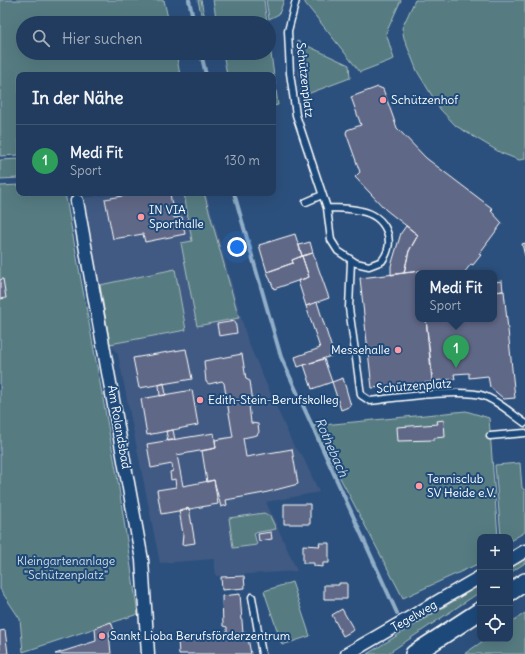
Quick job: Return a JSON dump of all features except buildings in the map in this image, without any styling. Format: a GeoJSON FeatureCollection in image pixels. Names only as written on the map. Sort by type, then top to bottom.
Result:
{"type":"FeatureCollection","features":[{"type":"Feature","properties":{"kind":"street","name":"Am Rolandsbad"},"geometry":{"type":"LineString","coordinates":[[77,201],[142,560],[148,654]]}},
{"type":"Feature","properties":{"kind":"street"},"geometry":{"type":"LineString","coordinates":[[513,558],[525,551]]}},
{"type":"Feature","properties":{"kind":"street","name":"Tegelweg"},"geometry":{"type":"LineString","coordinates":[[347,654],[477,580]]}},
{"type":"Feature","properties":{"kind":"street"},"geometry":{"type":"LineString","coordinates":[[513,590],[525,582]]}},
{"type":"Feature","properties":{"kind":"street"},"geometry":{"type":"LineString","coordinates":[[414,654],[477,614]]}},
{"type":"Feature","properties":{"kind":"lane","name":"Schützenplatz"},"geometry":{"type":"LineString","coordinates":[[296,0],[288,31],[290,73],[296,115],[327,208],[334,246],[351,260],[369,266],[382,261],[389,247],[388,232],[383,224],[371,214],[352,209],[327,208]]}},
{"type":"Feature","properties":{"kind":"lane"},"geometry":{"type":"LineString","coordinates":[[306,202],[322,195]]}},
{"type":"Feature","properties":{"kind":"lane","name":"Schützenplatz"},"geometry":{"type":"LineString","coordinates":[[351,260],[349,308],[361,395],[370,401],[437,395],[478,394],[490,399],[525,423]]}},
{"type":"Feature","properties":{"kind":"lane"},"geometry":{"type":"LineString","coordinates":[[490,436],[525,433]]}},
{"type":"Feature","properties":{"kind":"lane"},"geometry":{"type":"LineString","coordinates":[[252,597],[262,654]]}},
{"type":"Feature","properties":{"kind":"shaded area","name":"Edith-Stein-Berufskolleg"},"geometry":{"type":"Polygon","coordinates":[[[98,196],[207,196],[248,342],[294,447],[302,455],[319,492],[266,502],[297,571],[216,576],[214,559],[160,563],[118,354],[110,344],[82,198],[98,196]]]}},
{"type":"Feature","properties":{"kind":"green space"},"geometry":{"type":"Polygon","coordinates":[[[0,0],[164,0],[167,16],[16,16],[16,60],[177,60],[179,72],[16,72],[16,155],[0,156],[0,0]]]}},
{"type":"Feature","properties":{"kind":"green space"},"geometry":{"type":"Polygon","coordinates":[[[198,0],[201,0],[204,16],[201,16],[198,0]]]}},
{"type":"Feature","properties":{"kind":"green space"},"geometry":{"type":"Polygon","coordinates":[[[213,0],[264,0],[266,16],[216,16],[213,0]]]}},
{"type":"Feature","properties":{"kind":"green space"},"geometry":{"type":"Polygon","coordinates":[[[266,0],[284,0],[279,14],[275,16],[269,16],[266,0]]]}},
{"type":"Feature","properties":{"kind":"green space"},"geometry":{"type":"Polygon","coordinates":[[[305,0],[401,0],[386,33],[394,59],[360,72],[305,3],[305,0]]]}},
{"type":"Feature","properties":{"kind":"green space"},"geometry":{"type":"Polygon","coordinates":[[[415,0],[525,0],[525,159],[519,160],[501,153],[456,126],[440,109],[417,71],[404,38],[402,28],[415,0]]]}},
{"type":"Feature","properties":{"kind":"green space"},"geometry":{"type":"Polygon","coordinates":[[[297,41],[349,65],[350,78],[302,96],[297,41]]]}},
{"type":"Feature","properties":{"kind":"green space"},"geometry":{"type":"Polygon","coordinates":[[[224,60],[272,60],[274,72],[226,72],[224,60]]]}},
{"type":"Feature","properties":{"kind":"green space"},"geometry":{"type":"Polygon","coordinates":[[[276,90],[278,105],[276,105],[276,90]]]}},
{"type":"Feature","properties":{"kind":"green space"},"geometry":{"type":"Polygon","coordinates":[[[16,159],[16,178],[0,179],[0,160],[16,159]]]}},
{"type":"Feature","properties":{"kind":"green space","name":"Kleingartenanlage \"Schützenplatz\""},"geometry":{"type":"Polygon","coordinates":[[[16,185],[16,196],[66,196],[117,475],[138,614],[23,652],[20,619],[0,589],[0,186],[16,185]]]}},
{"type":"Feature","properties":{"kind":"green space"},"geometry":{"type":"Polygon","coordinates":[[[184,196],[205,196],[239,318],[197,326],[181,243],[192,241],[184,196]]]}},
{"type":"Feature","properties":{"kind":"green space"},"geometry":{"type":"Polygon","coordinates":[[[175,269],[186,330],[110,344],[100,285],[175,269]]]}},
{"type":"Feature","properties":{"kind":"green space","name":"Tennisclub SV Heide e.V."},"geometry":{"type":"Polygon","coordinates":[[[466,411],[489,418],[498,534],[477,534],[477,564],[403,598],[313,426],[466,411]]]}},
{"type":"Feature","properties":{"kind":"green space"},"geometry":{"type":"Polygon","coordinates":[[[520,463],[522,488],[525,490],[525,532],[513,539],[513,534],[501,534],[495,465],[520,463]]]}},
{"type":"Feature","properties":{"kind":"green space"},"geometry":{"type":"Polygon","coordinates":[[[264,513],[270,516],[276,529],[254,533],[257,545],[233,548],[229,518],[264,513]]]}},
{"type":"Feature","properties":{"kind":"green space"},"geometry":{"type":"Polygon","coordinates":[[[525,557],[525,563],[513,571],[513,565],[525,557]]]}},
{"type":"Feature","properties":{"kind":"green space"},"geometry":{"type":"Polygon","coordinates":[[[292,582],[310,636],[282,645],[264,591],[292,582]]]}},
{"type":"Feature","properties":{"kind":"green space"},"geometry":{"type":"Polygon","coordinates":[[[477,587],[477,594],[387,654],[367,654],[477,587]]]}},
{"type":"Feature","properties":{"kind":"green space"},"geometry":{"type":"Polygon","coordinates":[[[525,613],[525,654],[464,654],[482,642],[513,642],[513,621],[525,613]]]}},
{"type":"Feature","properties":{"kind":"waterway","name":"Rothebach"},"geometry":{"type":"LineString","coordinates":[[189,0],[192,16]]}},
{"type":"Feature","properties":{"kind":"waterway","name":"Rothebach"},"geometry":{"type":"LineString","coordinates":[[203,60],[205,72]]}},
{"type":"Feature","properties":{"kind":"waterway","name":"Rothebach"},"geometry":{"type":"LineString","coordinates":[[235,196],[281,357],[397,613]]}},
{"type":"Feature","properties":{"kind":"place","name":"Schützenhof"},"geometry":{"type":"Point","coordinates":[383,100]}},
{"type":"Feature","properties":{"kind":"place","name":"IN VIA Sporthalle"},"geometry":{"type":"Point","coordinates":[141,217]}},
{"type":"Feature","properties":{"kind":"place","name":"Messehalle"},"geometry":{"type":"Point","coordinates":[398,350]}},
{"type":"Feature","properties":{"kind":"place","name":"Medi Fit"},"geometry":{"type":"Point","coordinates":[456,368]}},
{"type":"Feature","properties":{"kind":"place","name":"Edith-Stein-Berufskolleg"},"geometry":{"type":"Point","coordinates":[200,400]}},
{"type":"Feature","properties":{"kind":"place","name":"Tennisclub SV Heide e.V."},"geometry":{"type":"Point","coordinates":[419,486]}},
{"type":"Feature","properties":{"kind":"place","name":"Sankt Lioba Berufsförderzentrum"},"geometry":{"type":"Point","coordinates":[102,636]}}]}
